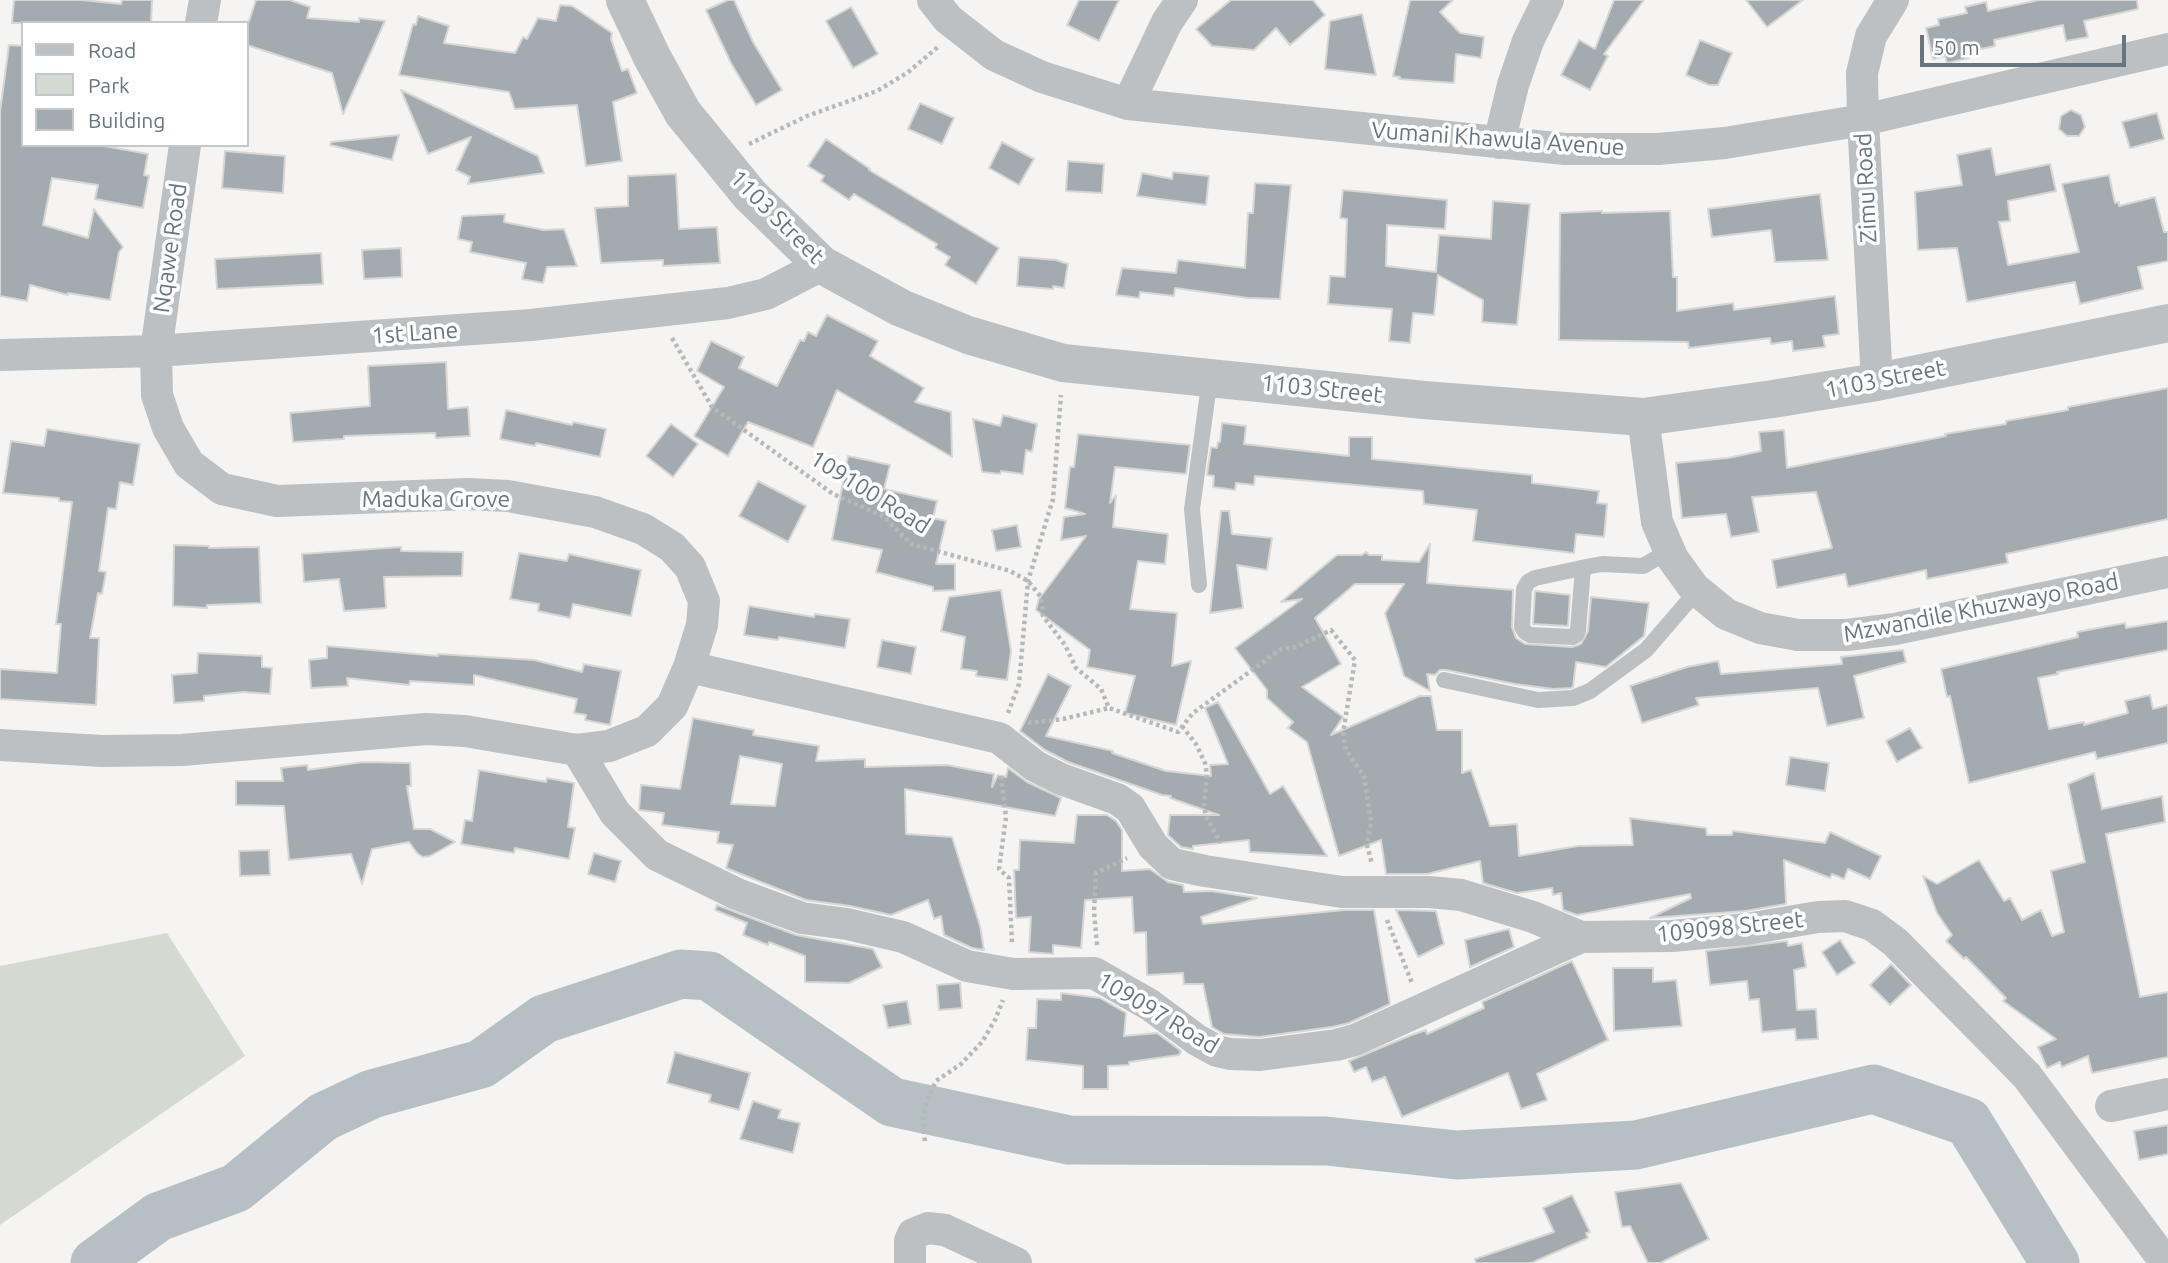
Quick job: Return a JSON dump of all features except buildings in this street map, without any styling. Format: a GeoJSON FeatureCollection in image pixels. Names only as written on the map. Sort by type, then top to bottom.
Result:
{"type":"FeatureCollection","features":[{"type":"Feature","properties":{"kind":"street"},"geometry":{"type":"LineString","coordinates":[[201,21],[205,0]]}},
{"type":"Feature","properties":{"kind":"street","name":"1103 Street"},"geometry":{"type":"LineString","coordinates":[[625,0],[683,113],[750,195],[822,265],[912,312],[968,335],[1063,363],[1424,400],[1643,416],[1877,382],[2168,323]]}},
{"type":"Feature","properties":{"kind":"street","name":"Vumani Khawula Avenue"},"geometry":{"type":"LineString","coordinates":[[933,0],[948,19],[994,55],[1042,77],[1128,104],[1565,149],[1658,149],[1725,143],[1863,120],[2168,49]]}},
{"type":"Feature","properties":{"kind":"street"},"geometry":{"type":"LineString","coordinates":[[1128,104],[1167,22],[1182,0]]}},
{"type":"Feature","properties":{"kind":"street"},"geometry":{"type":"LineString","coordinates":[[1499,143],[1513,85],[1528,41],[1548,0]]}},
{"type":"Feature","properties":{"kind":"street","name":"Zimu Road"},"geometry":{"type":"LineString","coordinates":[[1877,382],[1862,73],[1871,36],[1893,0]]}},
{"type":"Feature","properties":{"kind":"street","name":"Nqawe Road"},"geometry":{"type":"LineString","coordinates":[[156,351],[184,147]]}},
{"type":"Feature","properties":{"kind":"street","name":"1st Lane"},"geometry":{"type":"LineString","coordinates":[[0,355],[156,351],[531,325],[657,312],[728,303],[766,294],[822,265]]}},
{"type":"Feature","properties":{"kind":"street","name":"Maduka Grove"},"geometry":{"type":"LineString","coordinates":[[0,745],[102,751],[182,750],[426,729],[466,731],[577,750],[609,746],[647,731],[672,706],[689,667],[702,625],[704,601],[690,567],[672,547],[643,529],[595,512],[508,496],[415,494],[326,501],[277,501],[222,489],[189,464],[168,428],[157,395],[156,351]]}},
{"type":"Feature","properties":{"kind":"street","name":"Mzwandile Khuzwayo Road"},"geometry":{"type":"LineString","coordinates":[[1643,416],[1657,522],[1670,551],[1697,591],[1726,614],[1760,628],[1798,635],[1847,635],[1895,629],[2168,572]]}},
{"type":"Feature","properties":{"kind":"street"},"geometry":{"type":"LineString","coordinates":[[689,667],[999,738]]}},
{"type":"Feature","properties":{"kind":"street","name":"109098 Street"},"geometry":{"type":"LineString","coordinates":[[999,738],[1035,766],[1061,779],[1117,799],[1130,808],[1153,846],[1172,864],[1342,892],[1429,892],[1461,895],[1533,917],[1581,937],[1672,936],[1747,929],[1818,917],[1845,916],[1872,925],[1895,942],[2027,1076],[2166,1263]]}},
{"type":"Feature","properties":{"kind":"street","name":"109097 Road"},"geometry":{"type":"LineString","coordinates":[[577,750],[615,813],[657,855],[737,894],[802,918],[847,924],[903,937],[967,966],[1013,974],[1094,973],[1150,1005],[1197,1040],[1216,1051],[1230,1054],[1260,1055],[1355,1040],[1581,937]]}},
{"type":"Feature","properties":{"kind":"street"},"geometry":{"type":"LineString","coordinates":[[2111,1106],[2168,1094]]}},
{"type":"Feature","properties":{"kind":"street"},"geometry":{"type":"LineString","coordinates":[[910,1263],[910,1241],[913,1234],[928,1228],[945,1230],[1016,1263]]}},
{"type":"Feature","properties":{"kind":"lane"},"geometry":{"type":"LineString","coordinates":[[1199,585],[1192,509],[1210,378]]}},
{"type":"Feature","properties":{"kind":"lane"},"geometry":{"type":"LineString","coordinates":[[1583,568],[1576,635],[1530,635],[1525,632],[1522,627],[1524,589],[1528,582],[1535,578],[1602,564],[1643,566],[1670,551]]}},
{"type":"Feature","properties":{"kind":"lane"},"geometry":{"type":"LineString","coordinates":[[1444,680],[1538,700],[1573,698],[1590,691],[1646,650],[1697,591]]}},
{"type":"Feature","properties":{"kind":"path"},"geometry":{"type":"LineString","coordinates":[[721,159],[807,116],[877,91],[907,73],[960,29]]}},
{"type":"Feature","properties":{"kind":"path","name":"109100 Road"},"geometry":{"type":"LineString","coordinates":[[657,312],[712,407],[833,494],[883,516],[911,544],[1010,571],[1028,581],[1041,597],[1043,616],[1065,645],[1076,668],[1101,689],[1109,708]]}},
{"type":"Feature","properties":{"kind":"path"},"geometry":{"type":"LineString","coordinates":[[999,738],[1025,724],[1063,719],[1109,708],[1178,732],[1193,713],[1281,649],[1296,647],[1331,630],[1355,660],[1343,733],[1346,750],[1364,776],[1371,821],[1367,845],[1378,893],[1393,941],[1423,1010]]}},
{"type":"Feature","properties":{"kind":"path"},"geometry":{"type":"LineString","coordinates":[[1182,726],[1196,744],[1205,763],[1206,816],[1220,838],[1223,859],[1236,864],[1235,876]]}},
{"type":"Feature","properties":{"kind":"path"},"geometry":{"type":"LineString","coordinates":[[1094,973],[1098,943],[1094,912],[1096,873],[1153,846]]}},
{"type":"Feature","properties":{"kind":"path"},"geometry":{"type":"LineString","coordinates":[[925,1141],[923,1120],[928,1100]]}},
{"type":"Feature","properties":{"kind":"green space"},"geometry":{"type":"Polygon","coordinates":[[[167,933],[245,1056],[0,1225],[0,966],[167,933]]]}},
{"type":"Feature","properties":{"kind":"waterway"},"geometry":{"type":"LineString","coordinates":[[95,1263],[158,1217],[236,1188],[323,1117],[372,1094],[481,1064],[544,1019],[681,974],[709,976],[892,1102],[1069,1140],[1326,1141],[1457,1155],[1636,1145],[1873,1089],[1968,1122],[2055,1263]]}}]}
